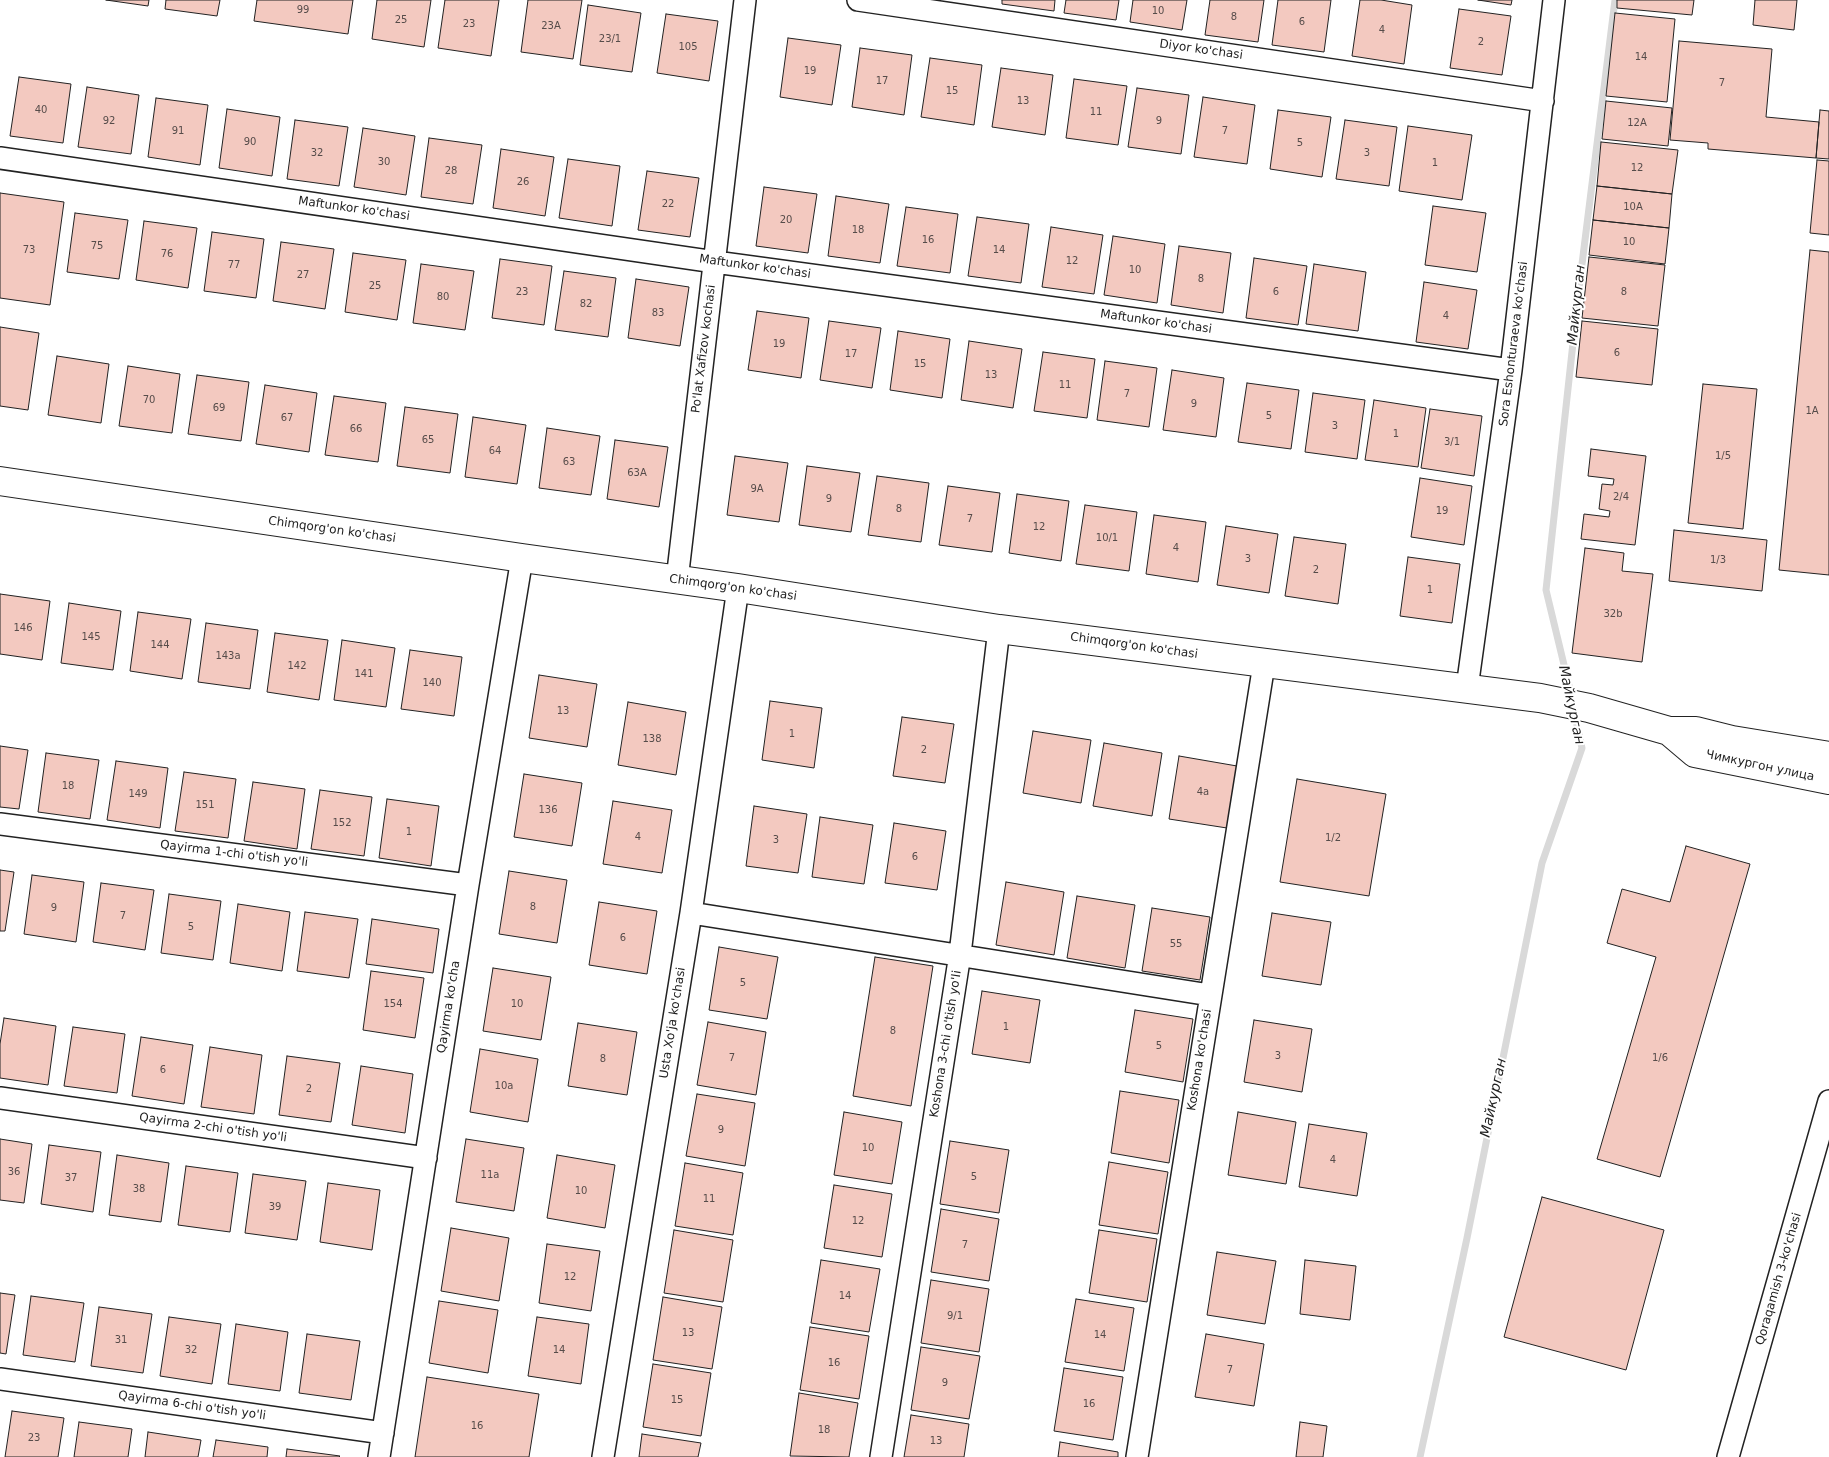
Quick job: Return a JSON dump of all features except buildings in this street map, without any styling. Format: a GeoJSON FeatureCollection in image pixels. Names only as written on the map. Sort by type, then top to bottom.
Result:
{"type":"FeatureCollection","features":[{"type":"Feature","properties":{"kind":"street","name":"Po'lat Xafizov kochasi"},"geometry":{"type":"LineString","coordinates":[[677,580],[745,0]]}},
{"type":"Feature","properties":{"kind":"street","name":"Diyor ko'chasi"},"geometry":{"type":"LineString","coordinates":[[858,0],[1543,101]]}},
{"type":"Feature","properties":{"kind":"street","name":"Sora Eshonturaeva ko'chasi"},"geometry":{"type":"LineString","coordinates":[[1467,688],[1511,370],[1554,0]]}},
{"type":"Feature","properties":{"kind":"street","name":"Maftunkor ko'chasi"},"geometry":{"type":"LineString","coordinates":[[0,158],[715,262],[1511,370]]}},
{"type":"Feature","properties":{"kind":"street","name":"Chimqorg'on ko'chasi"},"geometry":{"type":"LineString","coordinates":[[0,481],[738,588],[999,629],[1264,664],[1467,688]]}},
{"type":"Feature","properties":{"kind":"street","name":"Qayirma ko'cha"},"geometry":{"type":"LineString","coordinates":[[380,1457],[468,885],[522,558]]}},
{"type":"Feature","properties":{"kind":"street","name":"Usta Xo'ja ko'chasi"},"geometry":{"type":"LineString","coordinates":[[603,1457],[691,913],[738,588]]}},
{"type":"Feature","properties":{"kind":"street","name":"Koshona 3-chi o'tish yo'li"},"geometry":{"type":"LineString","coordinates":[[881,1457],[960,954],[999,629]]}},
{"type":"Feature","properties":{"kind":"street","name":"Koshona ko'chasi"},"geometry":{"type":"LineString","coordinates":[[1137,1457],[1264,664]]}},
{"type":"Feature","properties":{"kind":"street","name":"Чимкургон улица"},"geometry":{"type":"LineString","coordinates":[[1467,688],[1540,698],[1669,731],[1696,731],[1732,740],[1829,756]]}},
{"type":"Feature","properties":{"kind":"street","name":"Чимкургон улица"},"geometry":{"type":"LineString","coordinates":[[1669,731],[1695,753],[1829,780]]}},
{"type":"Feature","properties":{"kind":"street","name":"Qayirma 1-chi o'tish yo'li"},"geometry":{"type":"LineString","coordinates":[[0,824],[468,885]]}},
{"type":"Feature","properties":{"kind":"street"},"geometry":{"type":"LineString","coordinates":[[691,913],[1210,995]]}},
{"type":"Feature","properties":{"kind":"street","name":"Qayirma 2-chi o'tish yo'li"},"geometry":{"type":"LineString","coordinates":[[0,1098],[426,1158]]}},
{"type":"Feature","properties":{"kind":"street","name":"Qoraqamish 3-ko'chasi"},"geometry":{"type":"LineString","coordinates":[[1728,1457],[1829,1101]]}},
{"type":"Feature","properties":{"kind":"street","name":"Qayirma 6-chi o'tish yo'li"},"geometry":{"type":"LineString","coordinates":[[0,1379],[383,1433]]}},
{"type":"Feature","properties":{"kind":"waterway","name":"Майкурган"},"geometry":{"type":"LineString","coordinates":[[1572,698],[1546,590],[1579,288],[1615,0]]}},
{"type":"Feature","properties":{"kind":"waterway","name":"Майкурган"},"geometry":{"type":"LineString","coordinates":[[1420,1457],[1467,1238],[1542,863],[1582,748],[1574,711]]}}]}
